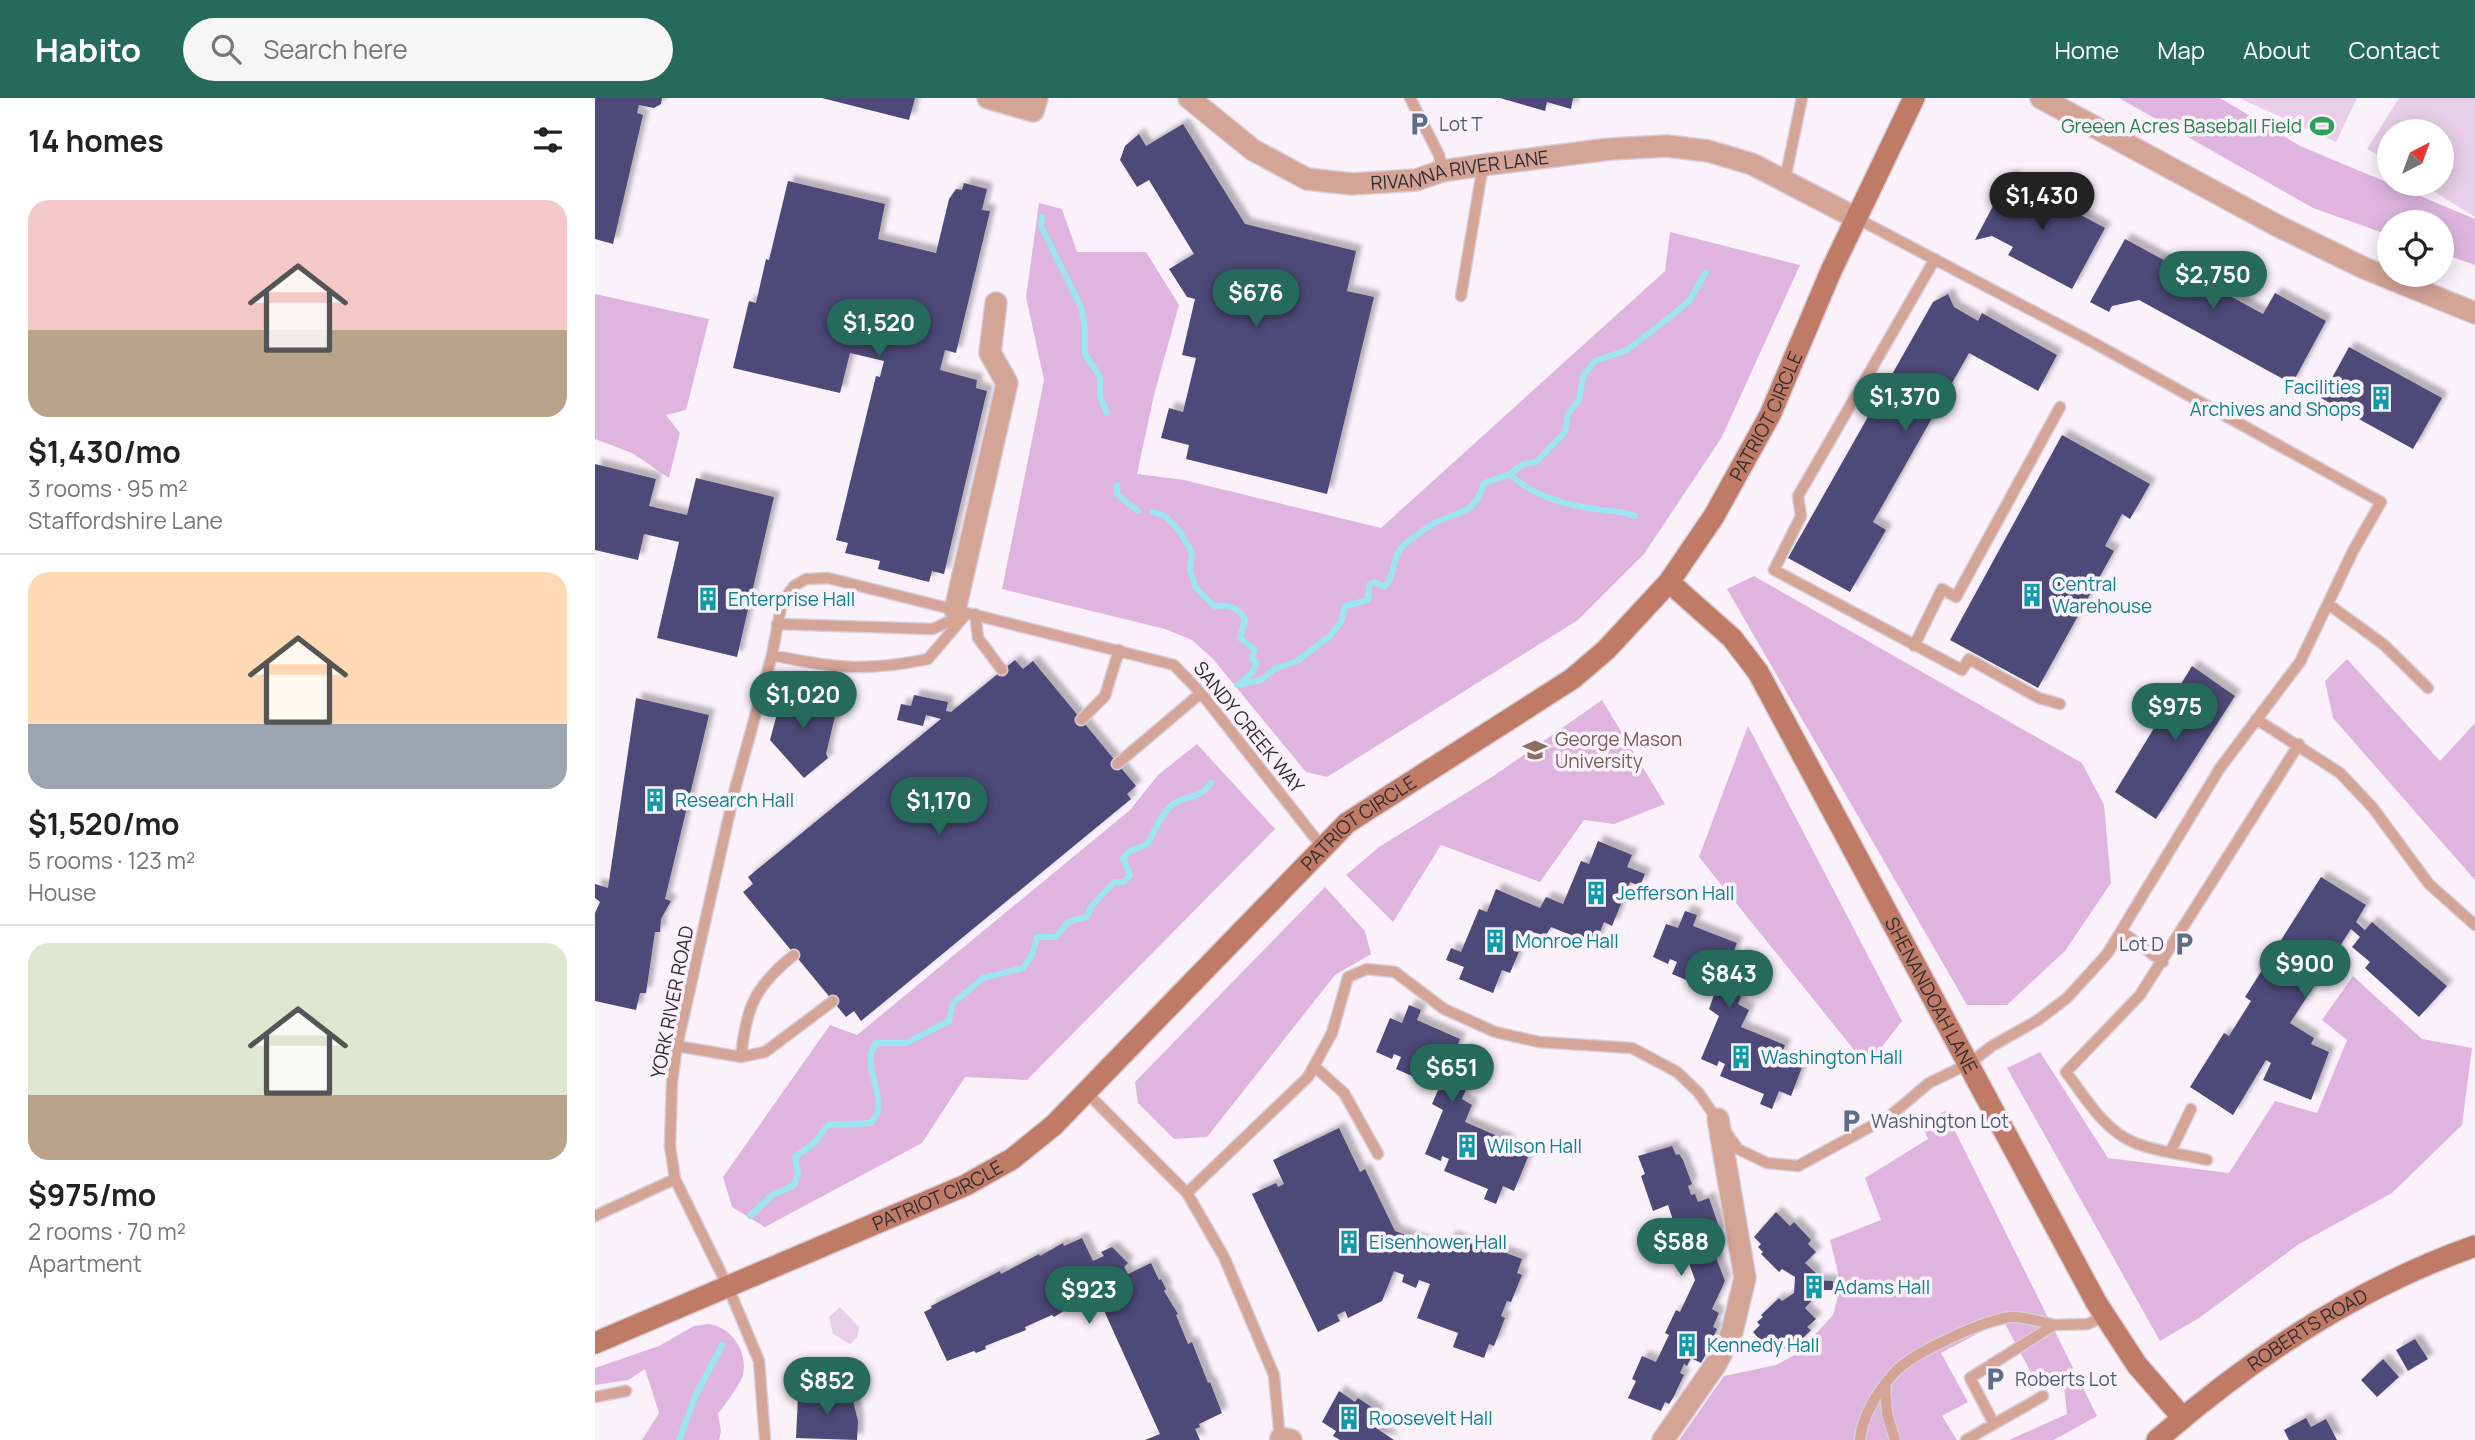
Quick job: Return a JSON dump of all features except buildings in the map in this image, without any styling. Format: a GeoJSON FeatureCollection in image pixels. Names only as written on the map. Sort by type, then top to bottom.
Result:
{"type":"FeatureCollection","features":[{"type":"Feature","properties":{"kind":"street"},"geometry":{"type":"LineString","coordinates":[[988,98],[1034,111],[1037,98]]}},
{"type":"Feature","properties":{"kind":"street","name":"RIVANNA RIVER LANE"},"geometry":{"type":"LineString","coordinates":[[1189,98],[1253,150],[1307,179],[1352,184],[1416,180],[1442,171],[1643,146],[1708,151],[1752,164],[1856,218]]}},
{"type":"Feature","properties":{"kind":"street","name":"PATRIOT CIRCLE"},"geometry":{"type":"LineString","coordinates":[[595,1343],[990,1173],[1054,1125],[1347,823],[1572,679],[1606,650],[1669,582],[1714,516],[1770,415],[1856,218],[1914,98]]}},
{"type":"Feature","properties":{"kind":"street"},"geometry":{"type":"LineString","coordinates":[[2041,98],[2276,225],[2364,268],[2475,313]]}},
{"type":"Feature","properties":{"kind":"street"},"geometry":{"type":"LineString","coordinates":[[966,612],[1007,383],[990,353],[996,303]]}},
{"type":"Feature","properties":{"kind":"street","name":"SHENANDOAH LANE"},"geometry":{"type":"LineString","coordinates":[[1669,582],[1732,638],[1758,671],[2104,1316],[2137,1365],[2183,1418]]}},
{"type":"Feature","properties":{"kind":"street"},"geometry":{"type":"LineString","coordinates":[[1663,1440],[1716,1364],[1732,1332],[1745,1278],[1718,1119]]}},
{"type":"Feature","properties":{"kind":"street","name":"ROBERTS ROAD"},"geometry":{"type":"LineString","coordinates":[[2157,1440],[2217,1388],[2298,1332],[2389,1280],[2475,1245]]}},
{"type":"Feature","properties":{"kind":"lane"},"geometry":{"type":"LineString","coordinates":[[1410,98],[1439,155],[1442,171]]}},
{"type":"Feature","properties":{"kind":"lane"},"geometry":{"type":"LineString","coordinates":[[1785,179],[1802,98]]}},
{"type":"Feature","properties":{"kind":"lane"},"geometry":{"type":"LineString","coordinates":[[1461,296],[1483,165]]}},
{"type":"Feature","properties":{"kind":"lane"},"geometry":{"type":"LineString","coordinates":[[1187,1193],[1308,1077],[1332,1033],[1348,977],[1367,969],[1395,972],[1444,1009],[1495,1032],[1539,1042],[1632,1048],[1656,1059],[1684,1079],[1718,1119],[1738,1149],[1767,1163],[1798,1166],[1890,1116],[1929,1083],[1970,1063],[2067,999],[2107,954],[2220,768],[2300,662],[2381,502],[1856,218]]}},
{"type":"Feature","properties":{"kind":"lane"},"geometry":{"type":"LineString","coordinates":[[1935,259],[1798,496],[1801,516],[1775,570],[1962,670],[1969,659],[2039,698],[2060,704]]}},
{"type":"Feature","properties":{"kind":"lane"},"geometry":{"type":"LineString","coordinates":[[1915,646],[1942,589],[1956,597],[2060,407]]}},
{"type":"Feature","properties":{"kind":"lane","name":"SANDY CREEK WAY"},"geometry":{"type":"LineString","coordinates":[[782,602],[794,586],[806,579],[828,578],[1174,665],[1201,692],[1323,848]]}},
{"type":"Feature","properties":{"kind":"lane","name":"YORK RIVER ROAD"},"geometry":{"type":"LineString","coordinates":[[765,1440],[759,1361],[728,1287],[675,1179],[670,1146],[677,1046],[735,789],[772,655],[782,602]]}},
{"type":"Feature","properties":{"kind":"lane"},"geometry":{"type":"LineString","coordinates":[[2328,604],[2383,644],[2428,688]]}},
{"type":"Feature","properties":{"kind":"lane"},"geometry":{"type":"LineString","coordinates":[[778,624],[933,629],[966,612]]}},
{"type":"Feature","properties":{"kind":"lane"},"geometry":{"type":"LineString","coordinates":[[772,655],[819,666],[864,669],[928,659],[966,612]]}},
{"type":"Feature","properties":{"kind":"lane"},"geometry":{"type":"LineString","coordinates":[[966,612],[978,638],[1002,670]]}},
{"type":"Feature","properties":{"kind":"lane"},"geometry":{"type":"LineString","coordinates":[[1081,720],[1105,696],[1119,650]]}},
{"type":"Feature","properties":{"kind":"lane"},"geometry":{"type":"LineString","coordinates":[[1117,764],[1201,692]]}},
{"type":"Feature","properties":{"kind":"lane"},"geometry":{"type":"LineString","coordinates":[[2256,719],[2299,744],[2340,773],[2373,808],[2429,884],[2475,925]]}},
{"type":"Feature","properties":{"kind":"lane"},"geometry":{"type":"LineString","coordinates":[[2207,1160],[2134,1143],[2116,1133],[2095,1111],[2066,1072],[2140,995],[2299,744]]}},
{"type":"Feature","properties":{"kind":"lane"},"geometry":{"type":"LineString","coordinates":[[2121,931],[2163,962]]}},
{"type":"Feature","properties":{"kind":"lane"},"geometry":{"type":"LineString","coordinates":[[741,1057],[744,1027],[753,996],[771,973],[794,955]]}},
{"type":"Feature","properties":{"kind":"lane"},"geometry":{"type":"LineString","coordinates":[[677,1046],[741,1057],[765,1052],[833,1001]]}},
{"type":"Feature","properties":{"kind":"lane"},"geometry":{"type":"LineString","coordinates":[[1314,1066],[1344,1094],[1378,1154]]}},
{"type":"Feature","properties":{"kind":"lane"},"geometry":{"type":"LineString","coordinates":[[1086,1092],[1187,1193],[1224,1256],[1275,1375],[1284,1439]]}},
{"type":"Feature","properties":{"kind":"lane"},"geometry":{"type":"LineString","coordinates":[[2171,1151],[2191,1109]]}},
{"type":"Feature","properties":{"kind":"lane"},"geometry":{"type":"LineString","coordinates":[[595,1216],[675,1179]]}},
{"type":"Feature","properties":{"kind":"lane"},"geometry":{"type":"LineString","coordinates":[[1860,1440],[1861,1427],[1885,1385],[1895,1371],[1913,1359],[1982,1324],[2013,1317],[2054,1325],[2088,1324],[2104,1316]]}},
{"type":"Feature","properties":{"kind":"lane"},"geometry":{"type":"LineString","coordinates":[[1994,1424],[1970,1378],[2054,1325]]}},
{"type":"Feature","properties":{"kind":"lane"},"geometry":{"type":"LineString","coordinates":[[1885,1385],[1887,1414],[1895,1440]]}},
{"type":"Feature","properties":{"kind":"lane"},"geometry":{"type":"LineString","coordinates":[[595,1397],[626,1391]]}},
{"type":"Feature","properties":{"kind":"lane"},"geometry":{"type":"LineString","coordinates":[[1966,1440],[2043,1396]]}},
{"type":"Feature","properties":{"kind":"shaded area"},"geometry":{"type":"Polygon","coordinates":[[[2119,98],[2220,98],[2300,146],[2377,178],[2377,196],[2420,196],[2453,210],[2377,210],[2377,231],[2313,208],[2119,98]]]}},
{"type":"Feature","properties":{"kind":"shaded area","name":"Greeen Acres Baseball Field"},"geometry":{"type":"Polygon","coordinates":[[[2239,98],[2357,98],[2336,142],[2239,98]]]}},
{"type":"Feature","properties":{"kind":"shaded area"},"geometry":{"type":"Polygon","coordinates":[[[2399,98],[2475,98],[2475,217],[2441,196],[2454,196],[2454,119],[2386,119],[2399,98]]]}},
{"type":"Feature","properties":{"kind":"shaded area"},"geometry":{"type":"Polygon","coordinates":[[[2377,133],[2377,155],[2367,149],[2377,133]]]}},
{"type":"Feature","properties":{"kind":"shaded area"},"geometry":{"type":"Polygon","coordinates":[[[1039,203],[1062,209],[1077,252],[1146,252],[1179,305],[1154,395],[1137,474],[1184,480],[1381,528],[1665,271],[1670,232],[1800,265],[1722,437],[1644,554],[1578,620],[1327,777],[1306,772],[1213,659],[1192,640],[1165,629],[1002,589],[1044,380],[1026,297],[1039,203]]]}},
{"type":"Feature","properties":{"kind":"shaded area"},"geometry":{"type":"Polygon","coordinates":[[[2454,210],[2475,219],[2475,265],[2454,258],[2454,210]]]}},
{"type":"Feature","properties":{"kind":"shaded area"},"geometry":{"type":"Polygon","coordinates":[[[595,294],[709,319],[686,410],[666,415],[680,433],[669,478],[632,453],[595,439],[595,294]]]}},
{"type":"Feature","properties":{"kind":"shaded area"},"geometry":{"type":"Polygon","coordinates":[[[1754,576],[2082,763],[2104,805],[2111,883],[2065,951],[2007,1005],[1967,1005],[1727,589],[1754,576]]]}},
{"type":"Feature","properties":{"kind":"shaded area"},"geometry":{"type":"Polygon","coordinates":[[[2347,659],[2440,761],[2475,723],[2475,880],[2333,718],[2325,681],[2347,659]]]}},
{"type":"Feature","properties":{"kind":"shaded area"},"geometry":{"type":"Polygon","coordinates":[[[1602,700],[1665,804],[1614,824],[1584,820],[1540,882],[1441,845],[1393,922],[1346,875],[1379,847],[1495,775],[1602,700]]]}},
{"type":"Feature","properties":{"kind":"shaded area"},"geometry":{"type":"Polygon","coordinates":[[[1748,726],[1902,1021],[1867,1066],[1699,857],[1748,726]]]}},
{"type":"Feature","properties":{"kind":"shaded area"},"geometry":{"type":"Polygon","coordinates":[[[1197,744],[1275,829],[1027,1080],[965,1077],[922,1143],[765,1227],[732,1207],[723,1177],[830,1025],[857,1035],[1130,810],[1158,775],[1197,744]]]}},
{"type":"Feature","properties":{"kind":"shaded area"},"geometry":{"type":"Polygon","coordinates":[[[1325,887],[1365,931],[1371,954],[1335,975],[1207,1137],[1174,1139],[1138,1103],[1135,1082],[1325,887]]]}},
{"type":"Feature","properties":{"kind":"shaded area"},"geometry":{"type":"Polygon","coordinates":[[[2353,976],[2422,1039],[2472,1048],[2462,1125],[2392,1193],[2299,1244],[2199,1318],[2160,1341],[2007,1068],[2040,1052],[2108,1158],[2229,1173],[2275,1101],[2317,1113],[2347,1040],[2322,1020],[2353,976]]]}},
{"type":"Feature","properties":{"kind":"shaded area"},"geometry":{"type":"Polygon","coordinates":[[[1945,1111],[2097,1416],[2054,1440],[2009,1440],[2067,1414],[2063,1378],[2036,1382],[2003,1320],[1941,1353],[1968,1402],[1942,1416],[1957,1440],[1679,1440],[1724,1376],[1776,1365],[1798,1353],[1833,1315],[1841,1285],[1830,1240],[1881,1220],[1865,1178],[1928,1139],[1921,1123],[1945,1111]]]}},
{"type":"Feature","properties":{"kind":"shaded area"},"geometry":{"type":"Polygon","coordinates":[[[840,1307],[859,1327],[857,1337],[850,1344],[833,1334],[829,1317],[840,1307]]]}},
{"type":"Feature","properties":{"kind":"shaded area"},"geometry":{"type":"Polygon","coordinates":[[[709,1324],[731,1335],[741,1350],[744,1366],[739,1383],[718,1414],[721,1431],[719,1440],[642,1440],[659,1413],[645,1369],[628,1380],[595,1385],[595,1368],[659,1346],[694,1326],[709,1324]]]}},
{"type":"Feature","properties":{"kind":"waterway"},"geometry":{"type":"LineString","coordinates":[[1042,217],[1041,226],[1081,307],[1085,326],[1085,354],[1100,377],[1100,396],[1107,413]]}},
{"type":"Feature","properties":{"kind":"waterway"},"geometry":{"type":"LineString","coordinates":[[1237,685],[1261,680],[1274,669],[1297,661],[1330,636],[1341,622],[1345,606],[1368,600],[1369,585],[1374,582],[1384,587],[1388,583],[1397,554],[1407,542],[1436,522],[1466,510],[1476,501],[1484,483],[1510,474],[1523,464],[1536,462],[1565,432],[1568,414],[1579,400],[1583,376],[1595,361],[1627,350],[1671,316],[1689,301],[1706,272]]}},
{"type":"Feature","properties":{"kind":"waterway"},"geometry":{"type":"LineString","coordinates":[[1510,474],[1529,489],[1552,499],[1635,516]]}},
{"type":"Feature","properties":{"kind":"waterway"},"geometry":{"type":"LineString","coordinates":[[1117,485],[1117,494],[1138,511]]}},
{"type":"Feature","properties":{"kind":"waterway"},"geometry":{"type":"LineString","coordinates":[[1153,512],[1165,516],[1178,529],[1192,552],[1190,570],[1196,588],[1214,606],[1233,607],[1245,620],[1240,638],[1254,649],[1252,660],[1257,663],[1252,673],[1237,685]]}},
{"type":"Feature","properties":{"kind":"waterway"},"geometry":{"type":"LineString","coordinates":[[750,1216],[771,1196],[794,1185],[798,1174],[795,1157],[814,1143],[828,1125],[871,1123],[879,1104],[871,1064],[876,1043],[906,1043],[949,1021],[953,1003],[983,978],[1023,968],[1032,955],[1037,937],[1056,937],[1068,922],[1087,917],[1090,908],[1114,882],[1124,882],[1130,875],[1123,858],[1130,851],[1147,844],[1168,809],[1177,801],[1201,793],[1211,783]]}},
{"type":"Feature","properties":{"kind":"waterway"},"geometry":{"type":"LineString","coordinates":[[679,1440],[695,1397],[722,1345]]}},
{"type":"Feature","properties":{"kind":"place","name":"Lot T"},"geometry":{"type":"Point","coordinates":[1419,124]}},
{"type":"Feature","properties":{"kind":"place","name":"Greeen Acres Baseball Field"},"geometry":{"type":"Point","coordinates":[2322,126]}},
{"type":"Feature","properties":{"kind":"place","name":"Facilities Archives and Shops"},"geometry":{"type":"Point","coordinates":[2381,398]}},
{"type":"Feature","properties":{"kind":"place","name":"Central Warehouse"},"geometry":{"type":"Point","coordinates":[2032,595]}},
{"type":"Feature","properties":{"kind":"place","name":"Enterprise Hall"},"geometry":{"type":"Point","coordinates":[708,599]}},
{"type":"Feature","properties":{"kind":"place","name":"George Mason University"},"geometry":{"type":"Point","coordinates":[1535,750]}},
{"type":"Feature","properties":{"kind":"place","name":"Research Hall"},"geometry":{"type":"Point","coordinates":[655,800]}},
{"type":"Feature","properties":{"kind":"place","name":"Jefferson Hall"},"geometry":{"type":"Point","coordinates":[1596,893]}},
{"type":"Feature","properties":{"kind":"place","name":"Monroe Hall"},"geometry":{"type":"Point","coordinates":[1495,941]}},
{"type":"Feature","properties":{"kind":"place","name":"Lot D"},"geometry":{"type":"Point","coordinates":[2184,944]}},
{"type":"Feature","properties":{"kind":"place","name":"Washington Hall"},"geometry":{"type":"Point","coordinates":[1741,1057]}},
{"type":"Feature","properties":{"kind":"place","name":"Washington Lot"},"geometry":{"type":"Point","coordinates":[1851,1121]}},
{"type":"Feature","properties":{"kind":"place","name":"Wilson Hall"},"geometry":{"type":"Point","coordinates":[1467,1146]}},
{"type":"Feature","properties":{"kind":"place","name":"Eisenhower Hall"},"geometry":{"type":"Point","coordinates":[1349,1242]}},
{"type":"Feature","properties":{"kind":"place","name":"Adams Hall"},"geometry":{"type":"Point","coordinates":[1814,1287]}},
{"type":"Feature","properties":{"kind":"place","name":"Kennedy Hall"},"geometry":{"type":"Point","coordinates":[1687,1345]}},
{"type":"Feature","properties":{"kind":"place","name":"Roberts Lot"},"geometry":{"type":"Point","coordinates":[1995,1379]}},
{"type":"Feature","properties":{"kind":"place","name":"Roosevelt Hall"},"geometry":{"type":"Point","coordinates":[1349,1418]}}]}
